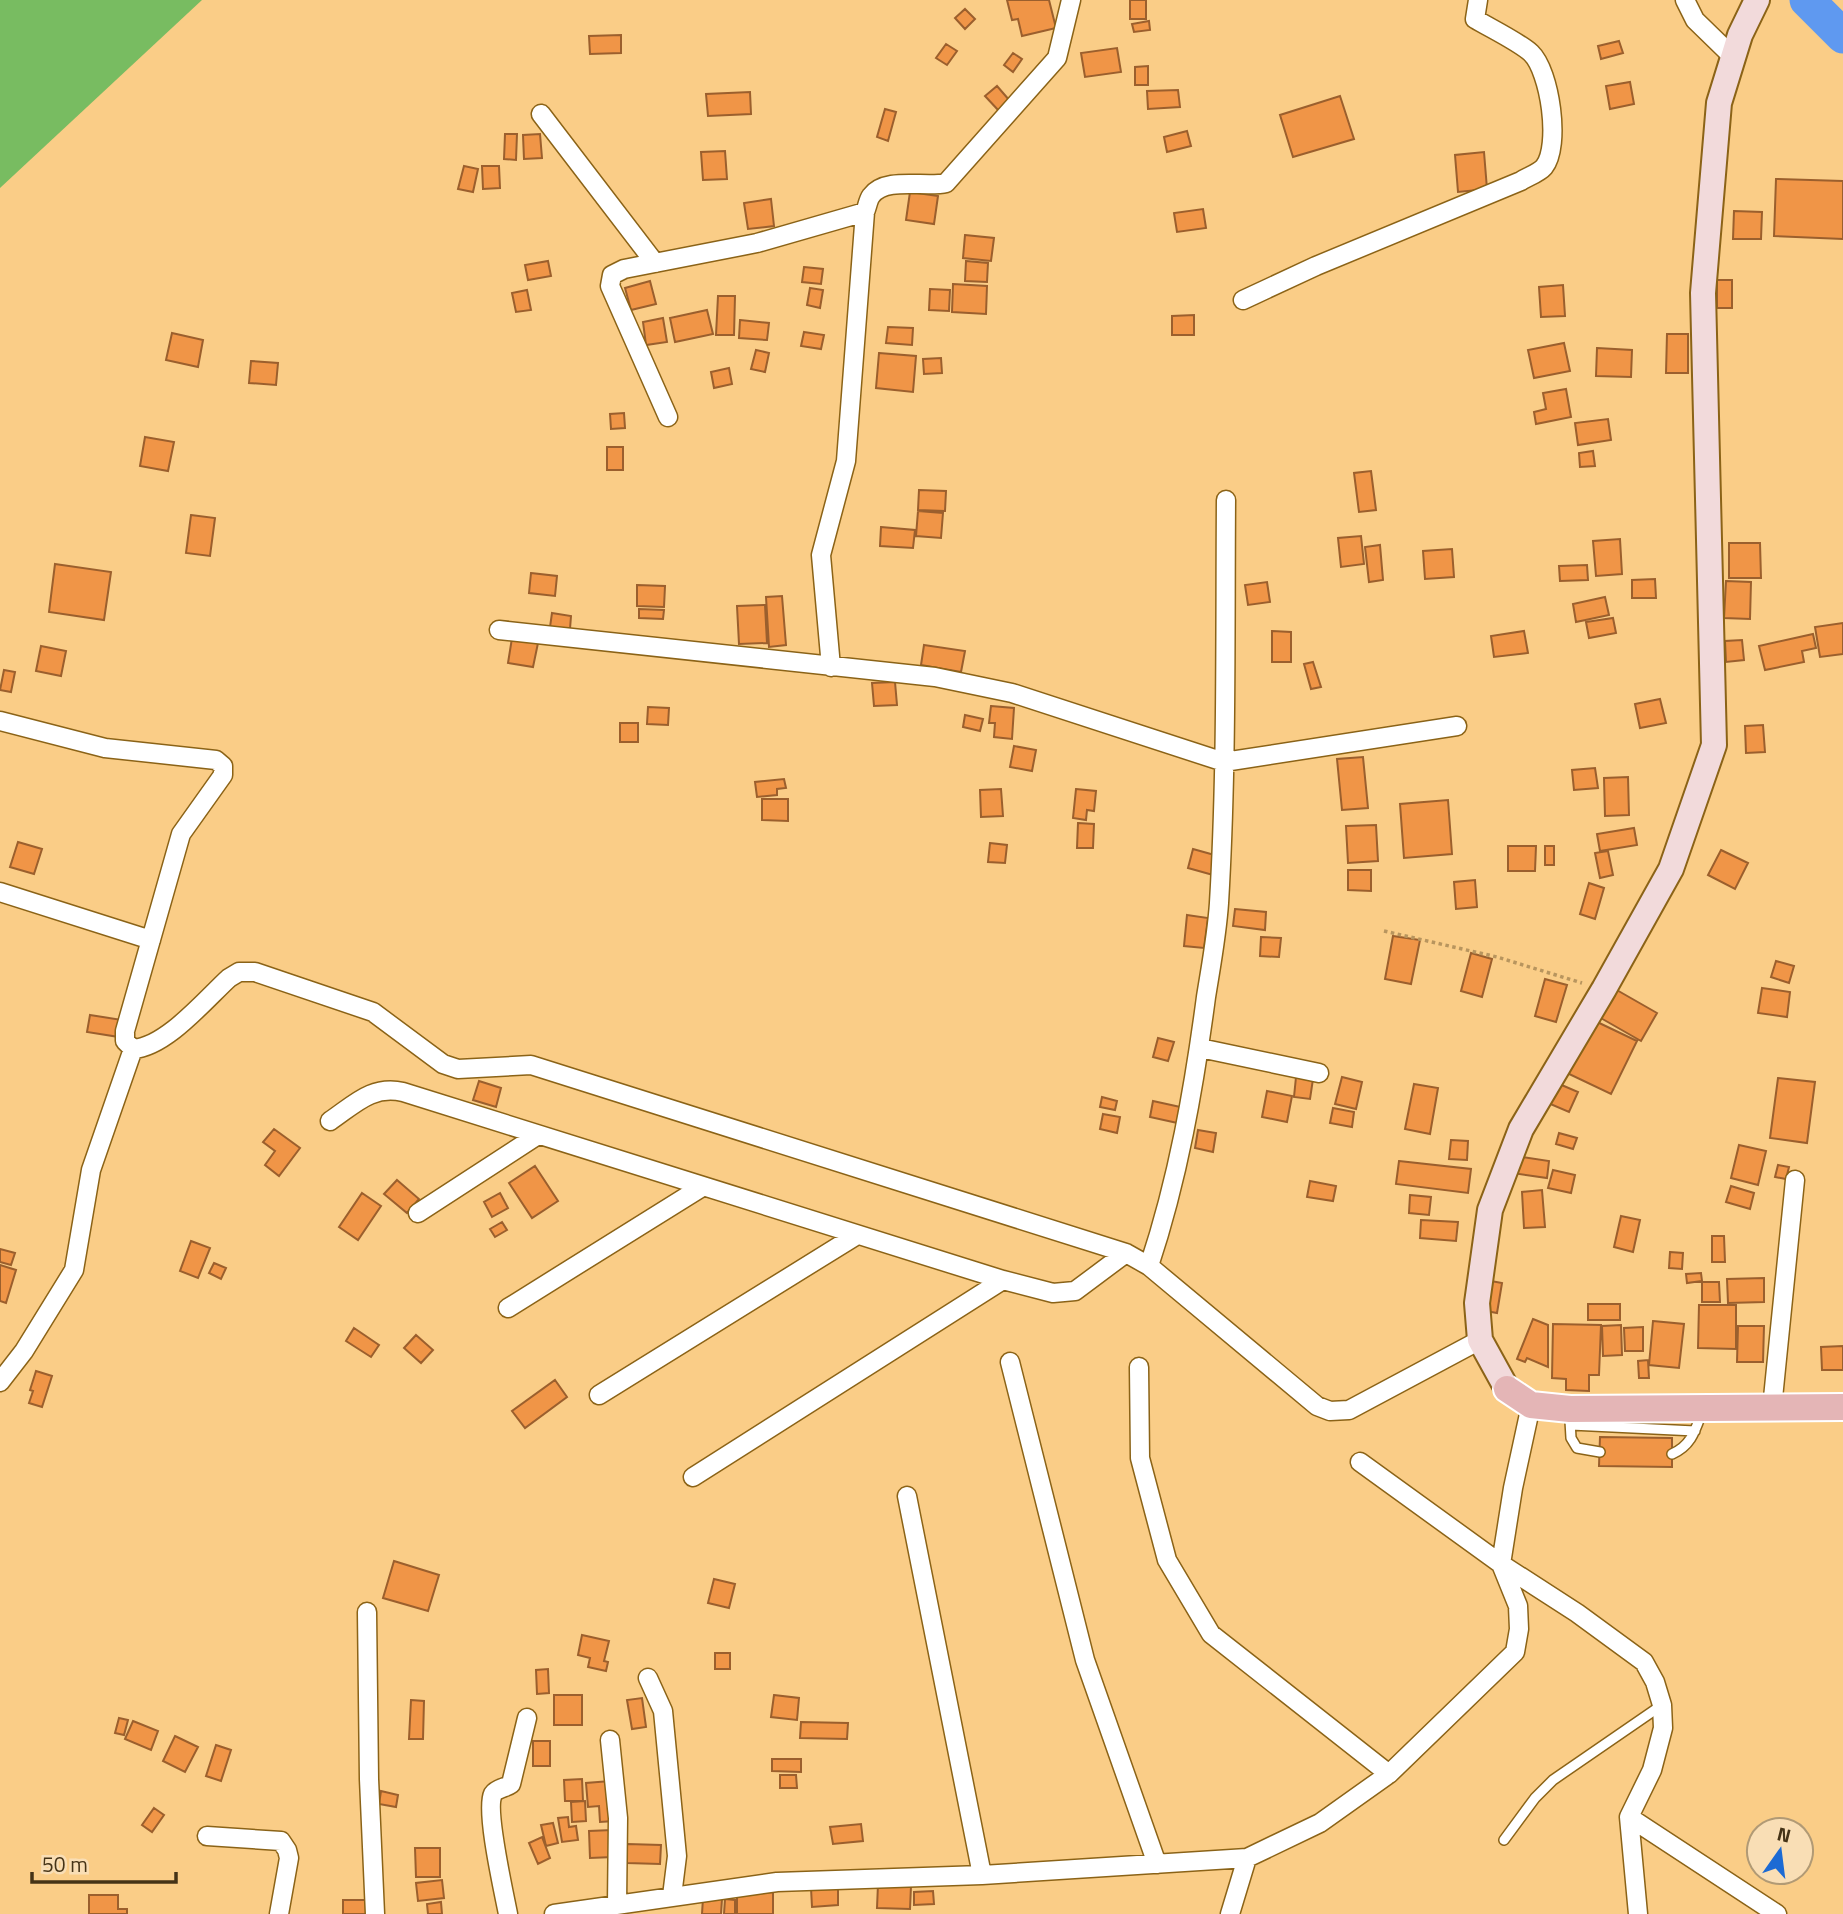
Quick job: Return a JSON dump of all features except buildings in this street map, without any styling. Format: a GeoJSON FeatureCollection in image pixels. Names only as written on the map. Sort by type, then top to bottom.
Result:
{"type":"FeatureCollection","features":[{"type":"Feature","properties":{"kind":"main road"},"geometry":{"type":"LineString","coordinates":[[1757,0],[1736,46],[1718,103],[1703,293],[1714,745],[1671,869],[1521,1129],[1490,1210],[1477,1303],[1480,1340],[1507,1389],[1531,1405],[1570,1417],[1699,1420],[1772,1408],[1843,1407]]}},
{"type":"Feature","properties":{"kind":"street"},"geometry":{"type":"LineString","coordinates":[[831,667],[821,555],[846,461],[865,212],[871,196],[882,187],[908,183],[934,186],[946,183],[1057,58],[1071,0]]}},
{"type":"Feature","properties":{"kind":"street"},"geometry":{"type":"LineString","coordinates":[[1243,300],[1316,266],[1521,181],[1544,167],[1552,149],[1552,118],[1541,68],[1531,53],[1475,19],[1478,0]]}},
{"type":"Feature","properties":{"kind":"street"},"geometry":{"type":"LineString","coordinates":[[1679,0],[1695,20],[1736,46]]}},
{"type":"Feature","properties":{"kind":"street"},"geometry":{"type":"LineString","coordinates":[[1685,0],[1695,20]]}},
{"type":"Feature","properties":{"kind":"street"},"geometry":{"type":"LineString","coordinates":[[541,114],[655,263]]}},
{"type":"Feature","properties":{"kind":"street"},"geometry":{"type":"LineString","coordinates":[[668,417],[610,286],[612,275],[624,269],[757,243],[865,212]]}},
{"type":"Feature","properties":{"kind":"street"},"geometry":{"type":"LineString","coordinates":[[1149,1266],[1165,1219],[1182,1147],[1200,1048],[1219,905],[1224,762],[1226,500]]}},
{"type":"Feature","properties":{"kind":"street"},"geometry":{"type":"LineString","coordinates":[[499,631],[935,677],[1012,693],[1224,762],[1457,726]]}},
{"type":"Feature","properties":{"kind":"street"},"geometry":{"type":"LineString","coordinates":[[0,721],[106,748],[216,760],[223,766],[223,775],[181,834],[125,1031],[125,1041],[133,1049]]}},
{"type":"Feature","properties":{"kind":"street"},"geometry":{"type":"LineString","coordinates":[[0,892],[151,940]]}},
{"type":"Feature","properties":{"kind":"street"},"geometry":{"type":"LineString","coordinates":[[133,1049],[143,1048],[162,1039],[229,978],[239,972],[255,972],[373,1012],[443,1064],[458,1069],[531,1065],[1126,1253],[1149,1266],[1317,1406],[1330,1411],[1349,1410],[1480,1340]]}},
{"type":"Feature","properties":{"kind":"street"},"geometry":{"type":"LineString","coordinates":[[1200,1048],[1319,1073]]}},
{"type":"Feature","properties":{"kind":"street"},"geometry":{"type":"LineString","coordinates":[[0,1382],[24,1351],[74,1270],[91,1170],[133,1049]]}},
{"type":"Feature","properties":{"kind":"street"},"geometry":{"type":"LineString","coordinates":[[330,1121],[376,1091],[388,1089],[1003,1280],[1053,1293],[1075,1291],[1126,1253]]}},
{"type":"Feature","properties":{"kind":"street"},"geometry":{"type":"LineString","coordinates":[[418,1213],[538,1135]]}},
{"type":"Feature","properties":{"kind":"street"},"geometry":{"type":"LineString","coordinates":[[1772,1408],[1796,1180]]}},
{"type":"Feature","properties":{"kind":"street"},"geometry":{"type":"LineString","coordinates":[[508,1308],[702,1186]]}},
{"type":"Feature","properties":{"kind":"street"},"geometry":{"type":"LineString","coordinates":[[599,1395],[857,1235]]}},
{"type":"Feature","properties":{"kind":"street"},"geometry":{"type":"LineString","coordinates":[[693,1477],[1003,1280]]}},
{"type":"Feature","properties":{"kind":"street"},"geometry":{"type":"LineString","coordinates":[[1010,1362],[1085,1660],[1157,1864]]}},
{"type":"Feature","properties":{"kind":"street"},"geometry":{"type":"LineString","coordinates":[[1139,1367],[1140,1458],[1167,1560],[1210,1634],[1389,1774]]}},
{"type":"Feature","properties":{"kind":"street"},"geometry":{"type":"LineString","coordinates":[[554,1914],[777,1882],[982,1875],[1247,1858],[1320,1823],[1389,1774],[1515,1652],[1519,1629],[1518,1606],[1501,1564],[1513,1488],[1531,1405]]}},
{"type":"Feature","properties":{"kind":"street"},"geometry":{"type":"LineString","coordinates":[[1360,1462],[1501,1564],[1644,1662],[1655,1682],[1662,1705],[1663,1728],[1651,1770],[1629,1817],[1638,1914]]}},
{"type":"Feature","properties":{"kind":"street"},"geometry":{"type":"LineString","coordinates":[[907,1496],[982,1875]]}},
{"type":"Feature","properties":{"kind":"street"},"geometry":{"type":"LineString","coordinates":[[368,1612],[369,1779],[375,1914]]}},
{"type":"Feature","properties":{"kind":"street"},"geometry":{"type":"LineString","coordinates":[[648,1678],[663,1711],[677,1856],[672,1896]]}},
{"type":"Feature","properties":{"kind":"street"},"geometry":{"type":"LineString","coordinates":[[508,1914],[492,1824],[492,1802],[493,1795],[498,1790],[511,1784],[527,1718]]}},
{"type":"Feature","properties":{"kind":"street"},"geometry":{"type":"LineString","coordinates":[[610,1740],[618,1818],[617,1904]]}},
{"type":"Feature","properties":{"kind":"street"},"geometry":{"type":"LineString","coordinates":[[1629,1817],[1777,1914]]}},
{"type":"Feature","properties":{"kind":"street"},"geometry":{"type":"LineString","coordinates":[[207,1836],[281,1841],[289,1858],[279,1914]]}},
{"type":"Feature","properties":{"kind":"street"},"geometry":{"type":"LineString","coordinates":[[1230,1914],[1247,1858]]}},
{"type":"Feature","properties":{"kind":"lane"},"geometry":{"type":"LineString","coordinates":[[1570,1417],[1571,1438],[1577,1448],[1600,1452]]}},
{"type":"Feature","properties":{"kind":"lane"},"geometry":{"type":"LineString","coordinates":[[1672,1454],[1684,1448],[1699,1420]]}},
{"type":"Feature","properties":{"kind":"lane"},"geometry":{"type":"LineString","coordinates":[[1504,1840],[1535,1798],[1553,1780],[1662,1705]]}},
{"type":"Feature","properties":{"kind":"path"},"geometry":{"type":"LineString","coordinates":[[1384,931],[1497,957],[1604,989]]}},
{"type":"Feature","properties":{"kind":"green space"},"geometry":{"type":"Polygon","coordinates":[[[0,0],[202,0],[0,188],[0,0]]]}},
{"type":"Feature","properties":{"kind":"waterway"},"geometry":{"type":"LineString","coordinates":[[1807,0],[1843,36]]}}]}
